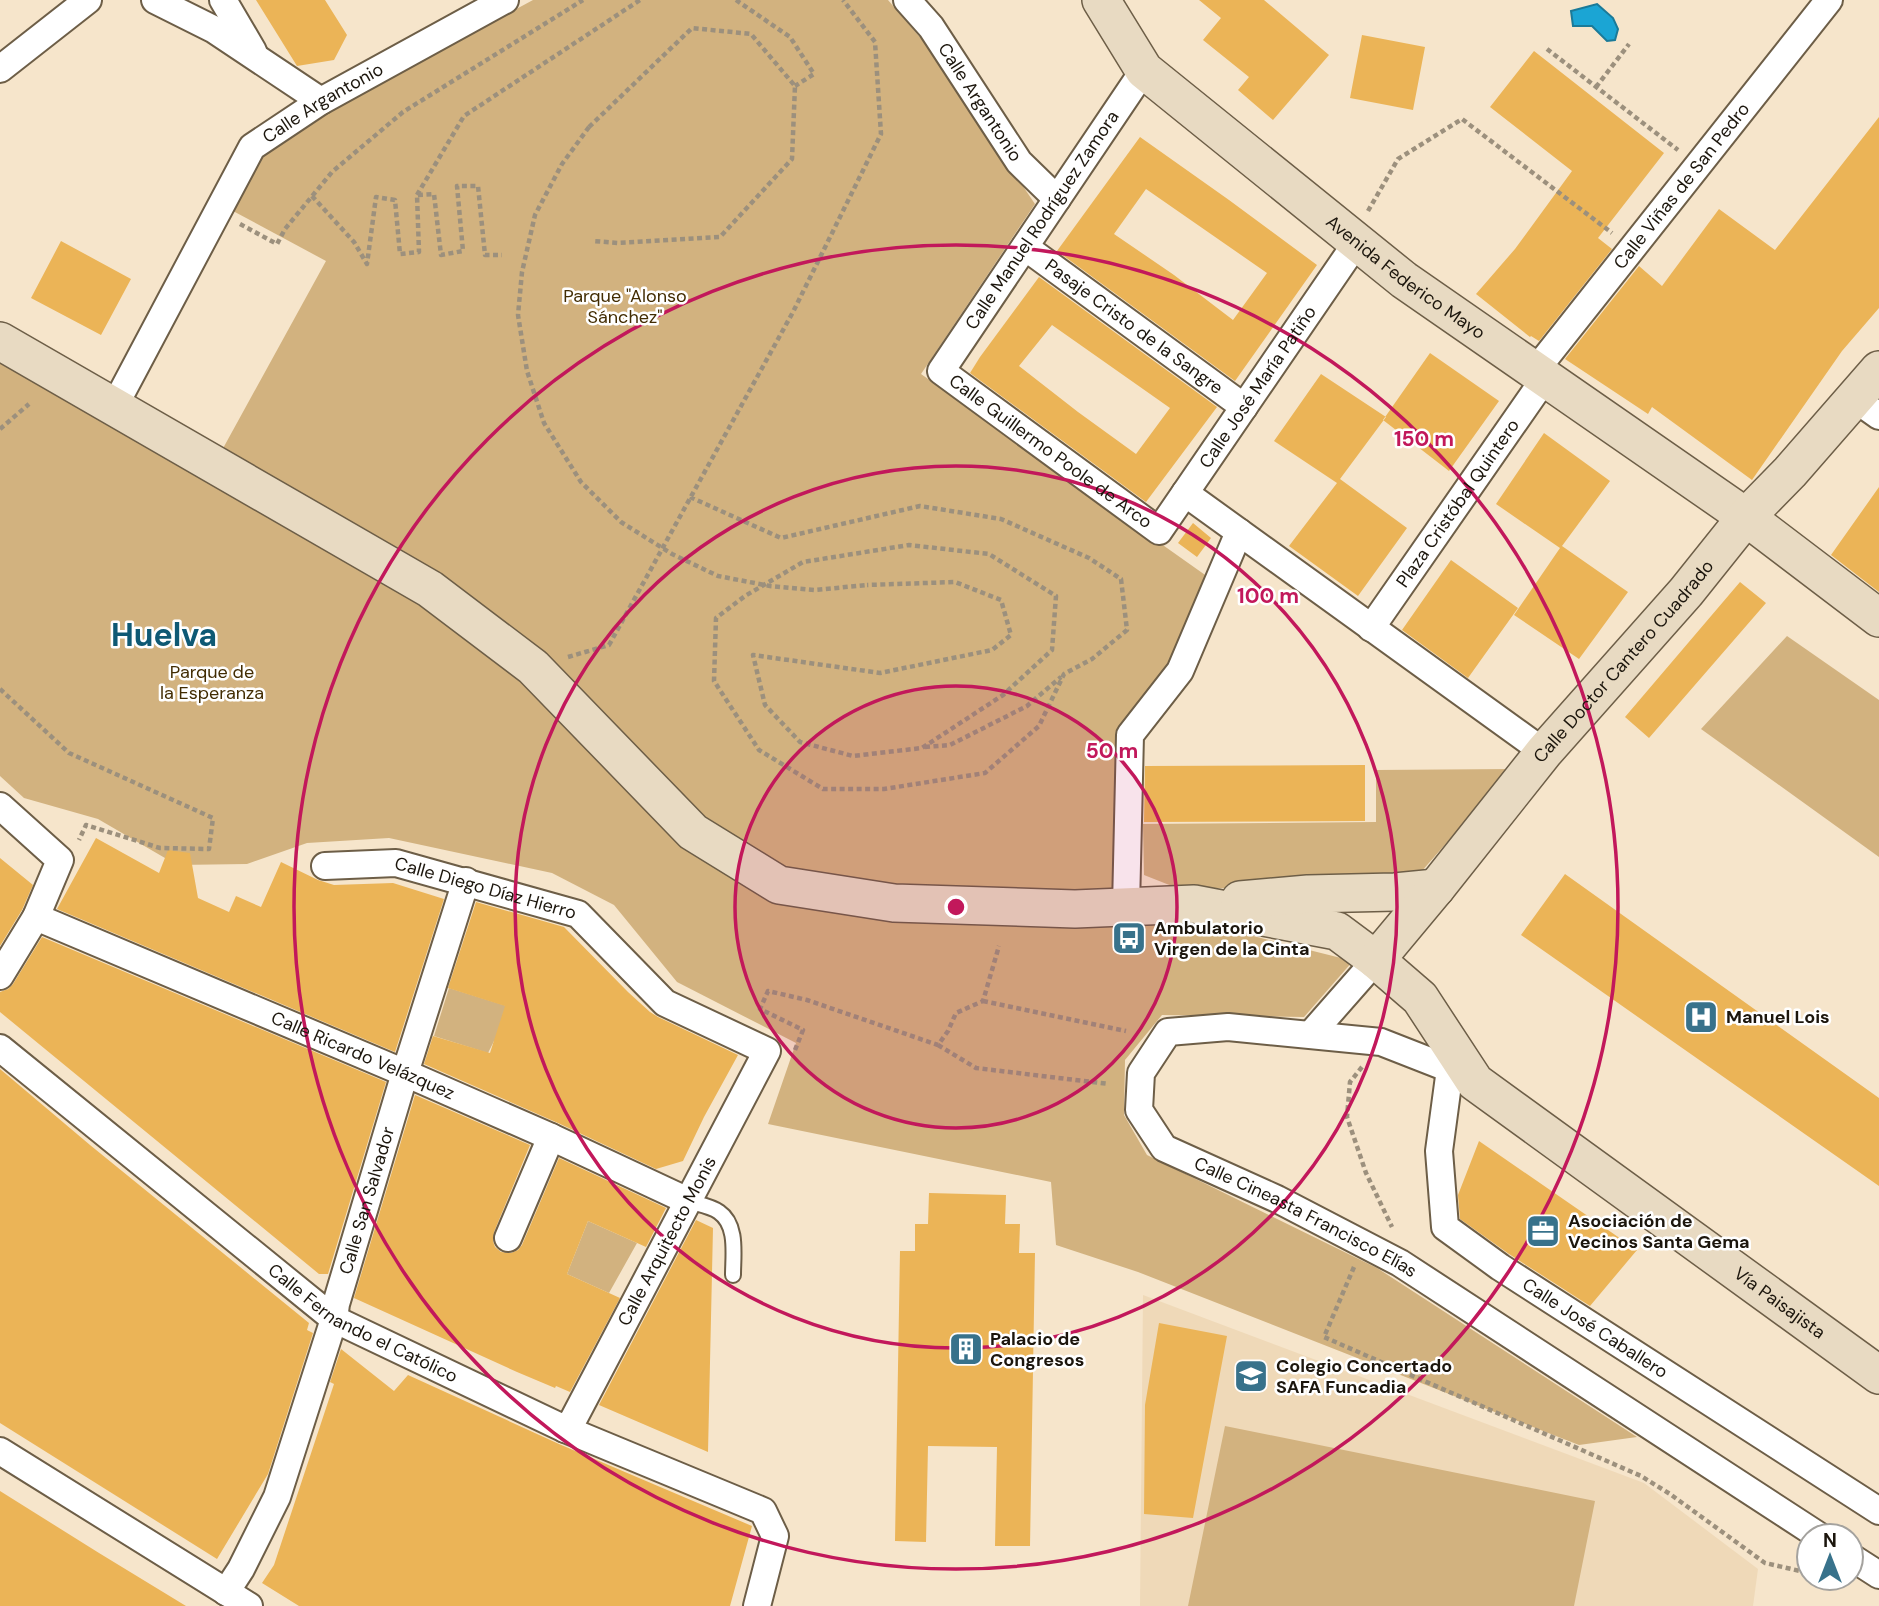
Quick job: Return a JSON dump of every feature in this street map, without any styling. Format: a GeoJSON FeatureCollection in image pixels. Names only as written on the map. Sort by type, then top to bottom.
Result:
{"type":"FeatureCollection","features":[{"type":"Feature","properties":{"kind":"street"},"geometry":{"type":"LineString","coordinates":[[0,69],[88,0]]}},
{"type":"Feature","properties":{"kind":"street"},"geometry":{"type":"LineString","coordinates":[[155,0],[214,29],[321,101]]}},
{"type":"Feature","properties":{"kind":"street"},"geometry":{"type":"LineString","coordinates":[[223,0],[257,58]]}},
{"type":"Feature","properties":{"kind":"street","name":"Calle Argantonio"},"geometry":{"type":"LineString","coordinates":[[114,407],[252,147],[321,101],[505,0]]}},
{"type":"Feature","properties":{"kind":"street","name":"Calle Argantonio"},"geometry":{"type":"LineString","coordinates":[[907,0],[930,27],[1018,162],[1056,200]]}},
{"type":"Feature","properties":{"kind":"street","name":"Avenida Federico Mayo"},"geometry":{"type":"LineString","coordinates":[[1101,0],[1144,70],[1360,231],[1404,280],[1746,517],[1879,618]]}},
{"type":"Feature","properties":{"kind":"street","name":"Calle Viñas de San Pedro"},"geometry":{"type":"LineString","coordinates":[[1540,374],[1632,248],[1829,0]]}},
{"type":"Feature","properties":{"kind":"street","name":"Calle Manuel Rodríguez Zamora"},"geometry":{"type":"LineString","coordinates":[[941,371],[1144,70]]}},
{"type":"Feature","properties":{"kind":"street","name":"Calle José María Patiño"},"geometry":{"type":"LineString","coordinates":[[1159,531],[1360,231]]}},
{"type":"Feature","properties":{"kind":"street","name":"Pasaje Cristo de la Sangre"},"geometry":{"type":"LineString","coordinates":[[1025,247],[1244,407]]}},
{"type":"Feature","properties":{"kind":"street"},"geometry":{"type":"LineString","coordinates":[[0,341],[430,589],[533,667],[693,832],[779,885],[894,903],[1075,909],[1436,888]]}},
{"type":"Feature","properties":{"kind":"street","name":"Calle Doctor Cantero Cuadrado"},"geometry":{"type":"LineString","coordinates":[[1376,960],[1544,752],[1686,592],[1746,517],[1790,472],[1867,407],[1879,370]]}},
{"type":"Feature","properties":{"kind":"street","name":"Calle Guillermo Poole de Arco"},"geometry":{"type":"LineString","coordinates":[[941,371],[1159,531]]}},
{"type":"Feature","properties":{"kind":"street","name":"Plaza Cristóbal Quintero"},"geometry":{"type":"LineString","coordinates":[[1371,628],[1540,374]]}},
{"type":"Feature","properties":{"kind":"street"},"geometry":{"type":"LineString","coordinates":[[1185,493],[1544,752]]}},
{"type":"Feature","properties":{"kind":"street"},"geometry":{"type":"LineString","coordinates":[[1126,907],[1130,735],[1180,671],[1239,532]]}},
{"type":"Feature","properties":{"kind":"street"},"geometry":{"type":"LineString","coordinates":[[0,806],[60,860],[36,917],[0,976]]}},
{"type":"Feature","properties":{"kind":"street","name":"Calle Diego Díaz Hierro"},"geometry":{"type":"LineString","coordinates":[[325,866],[396,863],[578,915],[665,1003],[767,1051]]}},
{"type":"Feature","properties":{"kind":"street","name":"Calle San Salvador"},"geometry":{"type":"LineString","coordinates":[[226,1592],[241,1569],[277,1497],[334,1319],[405,1073],[466,881]]}},
{"type":"Feature","properties":{"kind":"street"},"geometry":{"type":"LineString","coordinates":[[1194,904],[1337,931],[1420,998],[1462,1075]]}},
{"type":"Feature","properties":{"kind":"street","name":"Calle Ricardo Velázquez"},"geometry":{"type":"LineString","coordinates":[[36,917],[405,1073],[688,1201]]}},
{"type":"Feature","properties":{"kind":"street"},"geometry":{"type":"LineString","coordinates":[[1311,1034],[1376,960]]}},
{"type":"Feature","properties":{"kind":"street","name":"Calle Cineasta Francisco Elías"},"geometry":{"type":"LineString","coordinates":[[1462,1075],[1381,1042],[1228,1027],[1168,1032],[1141,1073],[1139,1110],[1164,1149],[1277,1199],[1400,1263],[1798,1522]]}},
{"type":"Feature","properties":{"kind":"street","name":"Calle Fernando el Católico"},"geometry":{"type":"LineString","coordinates":[[0,1048],[334,1319],[565,1429],[763,1511],[775,1536],[757,1606]]}},
{"type":"Feature","properties":{"kind":"street","name":"Calle Arquitecto Monis"},"geometry":{"type":"LineString","coordinates":[[565,1429],[573,1420],[767,1051]]}},
{"type":"Feature","properties":{"kind":"street","name":"Vía Paisajista"},"geometry":{"type":"LineString","coordinates":[[1462,1075],[1879,1375]]}},
{"type":"Feature","properties":{"kind":"street","name":"Calle José Caballero"},"geometry":{"type":"LineString","coordinates":[[1462,1075],[1439,1151],[1445,1227],[1500,1267],[1879,1511]]}},
{"type":"Feature","properties":{"kind":"street"},"geometry":{"type":"LineString","coordinates":[[508,1238],[551,1137]]}},
{"type":"Feature","properties":{"kind":"street"},"geometry":{"type":"LineString","coordinates":[[0,1451],[248,1606]]}},
{"type":"Feature","properties":{"kind":"lane"},"geometry":{"type":"LineString","coordinates":[[688,1201],[718,1211],[730,1222],[733,1275]]}},
{"type":"Feature","properties":{"kind":"path"},"geometry":{"type":"LineString","coordinates":[[218,212],[277,244],[285,229],[332,172],[403,112],[583,0]]}},
{"type":"Feature","properties":{"kind":"path"},"geometry":{"type":"LineString","coordinates":[[312,197],[354,243],[367,264],[376,197],[395,200],[400,254],[419,252],[417,195],[464,116],[640,0]]}},
{"type":"Feature","properties":{"kind":"path"},"geometry":{"type":"LineString","coordinates":[[736,0],[790,37],[814,74],[795,86]]}},
{"type":"Feature","properties":{"kind":"path"},"geometry":{"type":"LineString","coordinates":[[533,667],[608,645],[793,312],[881,134],[875,42],[844,0]]}},
{"type":"Feature","properties":{"kind":"path"},"geometry":{"type":"LineString","coordinates":[[593,241],[618,243],[720,237],[792,159],[795,86],[751,34],[692,28],[589,127],[562,164],[535,215],[523,272],[518,315],[527,371],[544,423],[581,482],[621,522],[671,554],[718,576],[770,586],[815,590],[955,582],[1001,600],[1011,635],[992,650],[880,673],[753,655],[765,705],[800,742],[853,756],[950,745],[1027,705],[1064,674],[1092,659],[1127,630],[1121,579],[1089,558],[1001,519],[920,506],[781,538],[690,497]]}},
{"type":"Feature","properties":{"kind":"path"},"geometry":{"type":"LineString","coordinates":[[1596,87],[1629,44]]}},
{"type":"Feature","properties":{"kind":"path"},"geometry":{"type":"LineString","coordinates":[[1547,49],[1698,165]]}},
{"type":"Feature","properties":{"kind":"path"},"geometry":{"type":"LineString","coordinates":[[1360,231],[1398,159],[1462,119],[1632,248]]}},
{"type":"Feature","properties":{"kind":"path"},"geometry":{"type":"LineString","coordinates":[[417,195],[434,194],[441,255],[463,251],[457,186],[478,186],[485,255],[502,255]]}},
{"type":"Feature","properties":{"kind":"path"},"geometry":{"type":"LineString","coordinates":[[0,429],[29,404]]}},
{"type":"Feature","properties":{"kind":"path"},"geometry":{"type":"LineString","coordinates":[[922,748],[1003,695],[1052,650],[1056,596],[989,554],[909,545],[803,562],[745,596],[716,618],[714,681],[759,750],[823,789],[884,789],[985,773],[1039,726],[1064,674]]}},
{"type":"Feature","properties":{"kind":"path"},"geometry":{"type":"LineString","coordinates":[[0,690],[69,753],[213,818],[209,849],[160,848],[86,825],[75,847]]}},
{"type":"Feature","properties":{"kind":"path"},"geometry":{"type":"LineString","coordinates":[[983,1001],[999,946]]}},
{"type":"Feature","properties":{"kind":"path"},"geometry":{"type":"LineString","coordinates":[[807,1000],[938,1045],[975,1068],[1109,1084]]}},
{"type":"Feature","properties":{"kind":"path"},"geometry":{"type":"LineString","coordinates":[[938,1045],[956,1013],[983,1001],[1126,1031]]}},
{"type":"Feature","properties":{"kind":"path"},"geometry":{"type":"LineString","coordinates":[[1362,1066],[1350,1082],[1347,1117],[1366,1173],[1395,1233]]}},
{"type":"Feature","properties":{"kind":"path"},"geometry":{"type":"LineString","coordinates":[[1355,1266],[1324,1337],[1641,1476],[1765,1563],[1795,1570]]}},
{"type":"Feature","properties":{"kind":"shaded area","name":"Colegio Concertado SAFA Funcadia"},"geometry":{"type":"Polygon","coordinates":[[[1143,1295],[1644,1483],[1758,1569],[1753,1606],[1140,1606],[1143,1295]]]}},
{"type":"Feature","properties":{"kind":"green space","name":"Parque \"Alonso Sánchez\""},"geometry":{"type":"Polygon","coordinates":[[[533,0],[888,0],[930,49],[1035,204],[921,374],[1208,577],[1171,659],[1116,735],[1115,897],[898,891],[781,871],[699,820],[544,659],[221,452],[326,261],[233,211],[258,156],[320,116],[533,0]]]}},
{"type":"Feature","properties":{"kind":"green space","name":"Parque de la Esperanza"},"geometry":{"type":"Polygon","coordinates":[[[0,359],[417,598],[526,678],[685,844],[906,917],[1201,923],[1353,961],[1304,1017],[1162,1015],[1125,1060],[1124,1115],[1147,1155],[1377,1268],[1637,1437],[1579,1445],[1138,1272],[1056,1245],[1051,1182],[768,1124],[796,1043],[677,982],[614,905],[552,873],[389,838],[307,843],[247,864],[177,865],[98,819],[24,798],[0,776],[0,359]]]}},
{"type":"Feature","properties":{"kind":"green space"},"geometry":{"type":"Polygon","coordinates":[[[1787,636],[1879,700],[1879,857],[1701,729],[1787,636]]]}},
{"type":"Feature","properties":{"kind":"green space"},"geometry":{"type":"Polygon","coordinates":[[[1511,769],[1414,880],[1182,890],[1144,875],[1143,824],[1376,822],[1376,770],[1511,769]]]}},
{"type":"Feature","properties":{"kind":"green space"},"geometry":{"type":"Polygon","coordinates":[[[449,988],[529,1013],[494,1041],[488,1053],[434,1036],[449,988]]]}},
{"type":"Feature","properties":{"kind":"green space"},"geometry":{"type":"Polygon","coordinates":[[[588,1221],[637,1243],[609,1293],[567,1274],[588,1221]]]}},
{"type":"Feature","properties":{"kind":"green space"},"geometry":{"type":"Polygon","coordinates":[[[1225,1426],[1595,1501],[1574,1606],[1188,1606],[1225,1426]]]}},
{"type":"Feature","properties":{"kind":"water"},"geometry":{"type":"Polygon","coordinates":[[[1597,4],[1613,18],[1618,29],[1615,40],[1607,41],[1592,26],[1573,26],[1571,11],[1597,4]]]}},
{"type":"Feature","properties":{"kind":"building"},"geometry":{"type":"Polygon","coordinates":[[[256,0],[325,0],[347,35],[334,60],[297,66],[256,0]]]}},
{"type":"Feature","properties":{"kind":"building"},"geometry":{"type":"Polygon","coordinates":[[[1199,0],[1264,0],[1329,55],[1273,120],[1238,90],[1249,77],[1203,40],[1221,18],[1199,0]]]}},
{"type":"Feature","properties":{"kind":"building"},"geometry":{"type":"Polygon","coordinates":[[[1362,35],[1425,47],[1413,110],[1350,98],[1362,35]]]}},
{"type":"Feature","properties":{"kind":"building"},"geometry":{"type":"Polygon","coordinates":[[[1534,51],[1664,153],[1598,238],[1612,249],[1539,341],[1530,337],[1476,294],[1515,249],[1572,171],[1490,107],[1534,51]]]}},
{"type":"Feature","properties":{"kind":"building"},"geometry":{"type":"Polygon","coordinates":[[[1879,117],[1879,308],[1842,351],[1752,480],[1652,407],[1648,414],[1565,359],[1639,266],[1662,286],[1719,209],[1775,250],[1879,117]]]}},
{"type":"Feature","properties":{"kind":"building"},"geometry":{"type":"Polygon","coordinates":[[[1140,137],[1317,265],[1235,381],[1057,251],[1140,137]],[[1146,189],[1114,234],[1233,320],[1267,273],[1146,189]]]}},
{"type":"Feature","properties":{"kind":"building"},"geometry":{"type":"Polygon","coordinates":[[[61,241],[131,279],[101,335],[31,298],[61,241]]]}},
{"type":"Feature","properties":{"kind":"building"},"geometry":{"type":"Polygon","coordinates":[[[1039,277],[1217,407],[1146,502],[970,373],[1039,277]],[[1052,325],[1019,366],[1136,454],[1170,408],[1052,325]]]}},
{"type":"Feature","properties":{"kind":"building"},"geometry":{"type":"Polygon","coordinates":[[[1430,353],[1499,401],[1449,471],[1383,420],[1430,353]]]}},
{"type":"Feature","properties":{"kind":"building"},"geometry":{"type":"Polygon","coordinates":[[[1321,374],[1386,417],[1340,479],[1407,528],[1358,596],[1289,546],[1337,483],[1274,441],[1321,374]]]}},
{"type":"Feature","properties":{"kind":"building"},"geometry":{"type":"Polygon","coordinates":[[[1544,433],[1610,481],[1562,546],[1628,592],[1579,659],[1514,615],[1560,548],[1496,504],[1544,433]]]}},
{"type":"Feature","properties":{"kind":"building"},"geometry":{"type":"Polygon","coordinates":[[[1879,487],[1879,592],[1831,555],[1879,487]]]}},
{"type":"Feature","properties":{"kind":"building"},"geometry":{"type":"Polygon","coordinates":[[[1193,523],[1211,538],[1197,557],[1178,543],[1193,523]]]}},
{"type":"Feature","properties":{"kind":"building"},"geometry":{"type":"Polygon","coordinates":[[[1451,560],[1518,608],[1468,678],[1402,630],[1451,560]]]}},
{"type":"Feature","properties":{"kind":"building"},"geometry":{"type":"Polygon","coordinates":[[[1740,582],[1766,603],[1649,738],[1625,717],[1740,582]]]}},
{"type":"Feature","properties":{"kind":"building"},"geometry":{"type":"Polygon","coordinates":[[[1365,765],[1365,821],[1144,822],[1145,766],[1365,765]]]}},
{"type":"Feature","properties":{"kind":"building"},"geometry":{"type":"Polygon","coordinates":[[[96,838],[159,873],[168,850],[190,853],[198,898],[229,912],[236,896],[261,907],[281,862],[334,885],[393,883],[444,899],[395,1052],[57,909],[96,838]]]}},
{"type":"Feature","properties":{"kind":"building"},"geometry":{"type":"Polygon","coordinates":[[[0,858],[33,885],[22,910],[0,946],[0,858]]]}},
{"type":"Feature","properties":{"kind":"building","name":"Manuel Lois"},"geometry":{"type":"Polygon","coordinates":[[[1565,874],[1879,1098],[1879,1186],[1521,935],[1565,874]]]}},
{"type":"Feature","properties":{"kind":"building"},"geometry":{"type":"Polygon","coordinates":[[[476,902],[564,927],[650,1012],[738,1055],[683,1161],[656,1169],[424,1064],[433,1036],[490,1053],[505,1006],[448,988],[476,902]]]}},
{"type":"Feature","properties":{"kind":"building"},"geometry":{"type":"Polygon","coordinates":[[[42,937],[386,1082],[328,1274],[319,1274],[0,1012],[0,992],[13,984],[42,937]]]}},
{"type":"Feature","properties":{"kind":"building"},"geometry":{"type":"Polygon","coordinates":[[[0,1069],[309,1323],[307,1330],[313,1333],[268,1474],[217,1559],[0,1423],[0,1069]]]}},
{"type":"Feature","properties":{"kind":"building"},"geometry":{"type":"Polygon","coordinates":[[[415,1095],[530,1145],[494,1232],[495,1247],[501,1252],[511,1253],[522,1245],[559,1158],[666,1208],[646,1247],[588,1221],[567,1274],[620,1298],[570,1392],[517,1372],[354,1298],[415,1095]]]}},
{"type":"Feature","properties":{"kind":"building","name":"Asociación de Vecinos Santa Gema"},"geometry":{"type":"Polygon","coordinates":[[[1479,1141],[1637,1250],[1590,1306],[1460,1219],[1458,1195],[1479,1141]]]}},
{"type":"Feature","properties":{"kind":"building","name":"Palacio de Congresos"},"geometry":{"type":"Polygon","coordinates":[[[929,1193],[1006,1195],[1005,1224],[1020,1224],[1019,1253],[1035,1253],[1030,1546],[995,1546],[997,1447],[928,1446],[926,1542],[895,1541],[900,1251],[915,1251],[915,1224],[928,1224],[929,1193]]]}},
{"type":"Feature","properties":{"kind":"building"},"geometry":{"type":"Polygon","coordinates":[[[696,1220],[713,1228],[708,1452],[599,1405],[696,1220]]]}},
{"type":"Feature","properties":{"kind":"building"},"geometry":{"type":"Polygon","coordinates":[[[1159,1323],[1227,1336],[1193,1518],[1144,1514],[1145,1405],[1159,1323]]]}},
{"type":"Feature","properties":{"kind":"building"},"geometry":{"type":"Polygon","coordinates":[[[341,1349],[394,1391],[408,1375],[559,1444],[752,1526],[730,1606],[299,1606],[262,1583],[274,1565],[334,1384],[330,1382],[341,1349]]]}},
{"type":"Feature","properties":{"kind":"building"},"geometry":{"type":"Polygon","coordinates":[[[0,1491],[99,1553],[186,1606],[0,1606],[0,1491]]]}},
{"type":"Feature","properties":{"kind":"place","name":"Ambulatorio Virgen de la Cinta"},"geometry":{"type":"Point","coordinates":[1129,938]}},
{"type":"Feature","properties":{"kind":"place","name":"Manuel Lois"},"geometry":{"type":"Point","coordinates":[1701,1017]}},
{"type":"Feature","properties":{"kind":"place","name":"Asociación de Vecinos Santa Gema"},"geometry":{"type":"Point","coordinates":[1543,1231]}},
{"type":"Feature","properties":{"kind":"place","name":"Palacio de Congresos"},"geometry":{"type":"Point","coordinates":[966,1349]}},
{"type":"Feature","properties":{"kind":"place","name":"Colegio Concertado SAFA Funcadia"},"geometry":{"type":"Point","coordinates":[1251,1376]}},
{"type":"Feature","properties":{"kind":"district","name":"Huelva"},"geometry":{"type":"Point","coordinates":[164,635]}}]}
